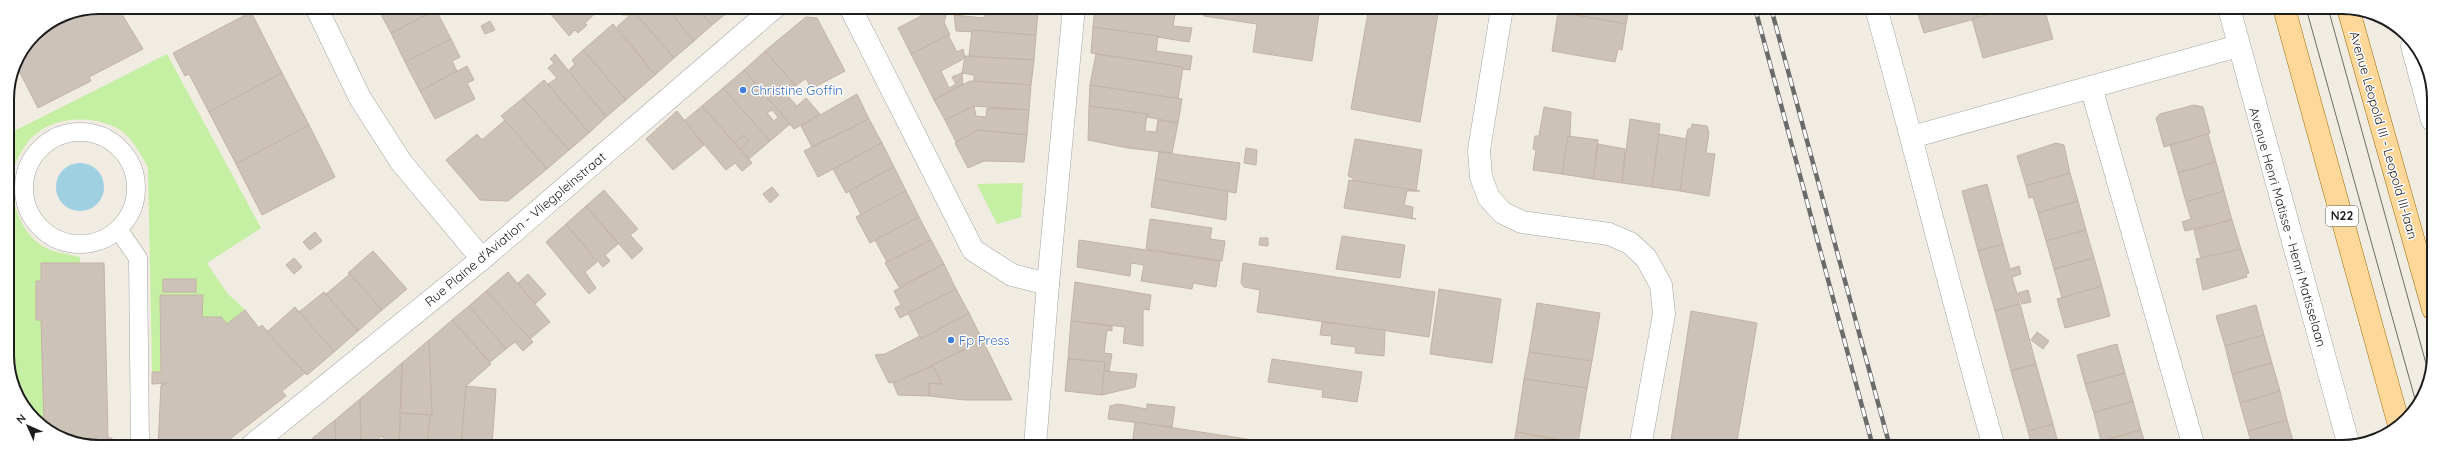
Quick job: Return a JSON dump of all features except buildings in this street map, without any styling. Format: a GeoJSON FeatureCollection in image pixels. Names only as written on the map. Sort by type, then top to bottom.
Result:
{"type":"FeatureCollection","features":[{"type":"Feature","properties":{"kind":"main road","name":"N22"},"geometry":{"type":"LineString","coordinates":[[2286,14],[2398,419]]}},
{"type":"Feature","properties":{"kind":"main road","name":"Avenue Léopold III - Leopold III-laan"},"geometry":{"type":"LineString","coordinates":[[2350,15],[2427,288]]}},
{"type":"Feature","properties":{"kind":"street"},"geometry":{"type":"LineString","coordinates":[[319,14],[360,98],[401,162],[482,259]]}},
{"type":"Feature","properties":{"kind":"street","name":"Rue Plaine d'Aviation - Vliegpleinstraat"},"geometry":{"type":"LineString","coordinates":[[258,440],[482,259],[767,14]]}},
{"type":"Feature","properties":{"kind":"street"},"geometry":{"type":"LineString","coordinates":[[854,14],[973,250],[1012,275],[1048,284]]}},
{"type":"Feature","properties":{"kind":"street"},"geometry":{"type":"LineString","coordinates":[[1035,440],[1048,284],[1073,14]]}},
{"type":"Feature","properties":{"kind":"street"},"geometry":{"type":"LineString","coordinates":[[1501,14],[1479,150],[1481,177],[1490,198],[1503,213],[1522,222],[1609,234],[1630,243],[1646,258],[1661,285],[1664,314],[1641,440]]}},
{"type":"Feature","properties":{"kind":"street"},"geometry":{"type":"LineString","coordinates":[[1878,14],[1912,137],[1954,308],[1992,440]]}},
{"type":"Feature","properties":{"kind":"street","name":"Avenue Henri Matisse - Henri Matisselaan"},"geometry":{"type":"LineString","coordinates":[[2230,14],[2347,440]]}},
{"type":"Feature","properties":{"kind":"street"},"geometry":{"type":"LineString","coordinates":[[1912,137],[2238,46]]}},
{"type":"Feature","properties":{"kind":"street"},"geometry":{"type":"LineString","coordinates":[[2414,54],[2427,102]]}},
{"type":"Feature","properties":{"kind":"street"},"geometry":{"type":"LineString","coordinates":[[2091,87],[2192,440]]}},
{"type":"Feature","properties":{"kind":"lane"},"geometry":{"type":"LineString","coordinates":[[86,131],[102,136],[121,150],[134,170],[136,186],[134,202],[128,216],[118,229],[105,238],[90,243],[74,244],[58,240],[33,219],[26,205],[24,189],[29,166],[42,146],[55,137],[70,132],[86,131]]}},
{"type":"Feature","properties":{"kind":"lane"},"geometry":{"type":"LineString","coordinates":[[118,229],[138,258],[140,440]]}},
{"type":"Feature","properties":{"kind":"green space"},"geometry":{"type":"Polygon","coordinates":[[[167,54],[261,228],[207,263],[227,293],[245,310],[227,324],[221,317],[202,317],[202,295],[160,295],[161,372],[152,372],[148,167],[140,153],[127,136],[114,126],[103,122],[79,120],[55,123],[45,128],[32,137],[19,155],[14,166],[14,131],[167,54]],[[163,279],[163,292],[196,292],[195,279],[163,279]]]}},
{"type":"Feature","properties":{"kind":"green space"},"geometry":{"type":"Polygon","coordinates":[[[1023,183],[1021,217],[997,224],[977,184],[1023,183]]]}},
{"type":"Feature","properties":{"kind":"green space"},"geometry":{"type":"Polygon","coordinates":[[[14,202],[24,228],[36,241],[48,249],[80,257],[80,263],[41,263],[41,281],[36,281],[36,319],[41,320],[44,406],[31,406],[19,382],[14,355],[14,202]]]}},
{"type":"Feature","properties":{"kind":"water"},"geometry":{"type":"Polygon","coordinates":[[[80,163],[89,165],[97,170],[102,178],[104,187],[102,196],[97,204],[89,209],[80,211],[71,209],[63,204],[58,196],[56,187],[58,178],[63,170],[71,165],[80,163]]]}},
{"type":"Feature","properties":{"kind":"tram line"},"geometry":{"type":"LineString","coordinates":[[2308,14],[2415,398]]}},
{"type":"Feature","properties":{"kind":"tram line"},"geometry":{"type":"LineString","coordinates":[[2330,14],[2426,364]]}},
{"type":"Feature","properties":{"kind":"railway"},"geometry":{"type":"LineString","coordinates":[[1757,14],[1871,440]]}},
{"type":"Feature","properties":{"kind":"railway"},"geometry":{"type":"LineString","coordinates":[[1773,14],[1888,440]]}},
{"type":"Feature","properties":{"kind":"place","name":"Christine Goffin"},"geometry":{"type":"Point","coordinates":[743,90]}},
{"type":"Feature","properties":{"kind":"place","name":"Fp Press"},"geometry":{"type":"Point","coordinates":[951,340]}}]}
